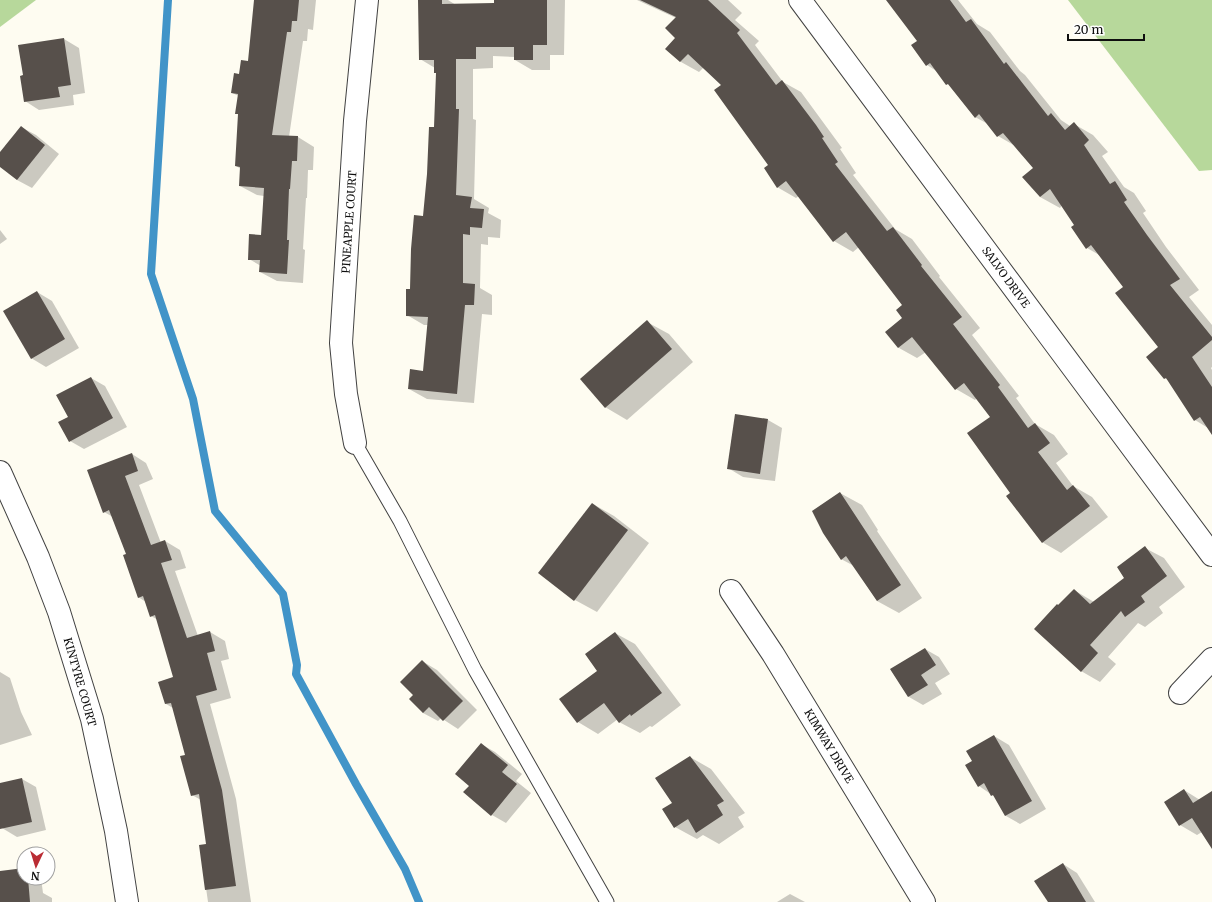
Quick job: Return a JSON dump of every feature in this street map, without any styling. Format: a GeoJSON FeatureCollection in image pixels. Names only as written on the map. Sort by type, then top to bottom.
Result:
{"type":"FeatureCollection","features":[{"type":"Feature","properties":{"kind":"street","name":"PINEAPPLE COURT"},"geometry":{"type":"LineString","coordinates":[[355,443],[346,394],[341,343],[355,121],[366,0]]}},
{"type":"Feature","properties":{"kind":"street","name":"SALVO DRIVE"},"geometry":{"type":"LineString","coordinates":[[800,0],[1212,555]]}},
{"type":"Feature","properties":{"kind":"street","name":"KINTYRE COURT"},"geometry":{"type":"LineString","coordinates":[[0,472],[35,550],[59,612],[92,719],[116,831],[127,902]]}},
{"type":"Feature","properties":{"kind":"street","name":"KIMWAY DRIVE"},"geometry":{"type":"LineString","coordinates":[[731,591],[773,654],[924,902]]}},
{"type":"Feature","properties":{"kind":"street"},"geometry":{"type":"LineString","coordinates":[[1180,693],[1212,659]]}},
{"type":"Feature","properties":{"kind":"lane"},"geometry":{"type":"LineString","coordinates":[[355,443],[400,521],[475,670],[607,902]]}},
{"type":"Feature","properties":{"kind":"green space"},"geometry":{"type":"Polygon","coordinates":[[[0,0],[36,0],[0,27],[0,0]]]}},
{"type":"Feature","properties":{"kind":"green space"},"geometry":{"type":"Polygon","coordinates":[[[1068,0],[1212,0],[1212,170],[1199,171],[1068,0]]]}},
{"type":"Feature","properties":{"kind":"building"},"geometry":{"type":"Polygon","coordinates":[[[254,0],[299,0],[297,21],[292,21],[291,32],[287,32],[272,135],[298,136],[297,161],[292,161],[289,189],[287,274],[259,272],[260,260],[248,260],[249,234],[261,235],[264,188],[239,186],[240,167],[235,166],[238,114],[235,114],[238,94],[231,93],[234,73],[239,74],[241,60],[248,61],[254,0]]]}},
{"type":"Feature","properties":{"kind":"building"},"geometry":{"type":"Polygon","coordinates":[[[418,0],[442,0],[442,4],[494,3],[494,0],[547,0],[547,45],[533,45],[533,60],[514,60],[514,47],[476,47],[476,59],[456,59],[456,109],[459,109],[456,195],[472,197],[470,208],[484,209],[482,228],[470,227],[470,235],[463,234],[463,283],[475,284],[474,305],[465,305],[457,394],[408,389],[410,369],[423,371],[428,317],[406,316],[406,289],[410,289],[414,215],[423,216],[429,127],[434,127],[436,73],[434,73],[434,60],[419,60],[418,0]]]}},
{"type":"Feature","properties":{"kind":"building"},"geometry":{"type":"Polygon","coordinates":[[[640,0],[708,0],[740,30],[737,33],[776,85],[782,80],[816,125],[824,137],[822,138],[838,162],[835,164],[887,231],[893,227],[922,265],[921,266],[962,317],[953,324],[1000,385],[998,387],[1028,428],[1035,423],[1050,443],[1038,452],[1067,490],[1073,485],[1090,506],[1042,543],[1006,496],[1010,493],[967,433],[990,417],[964,383],[955,390],[912,337],[898,348],[885,332],[902,318],[896,310],[902,305],[846,232],[833,242],[786,181],[777,188],[764,168],[768,165],[714,90],[721,85],[688,54],[680,62],[665,49],[675,38],[665,28],[676,17],[640,0]]]}},
{"type":"Feature","properties":{"kind":"building"},"geometry":{"type":"Polygon","coordinates":[[[886,0],[950,0],[966,22],[971,19],[1004,64],[1006,62],[1048,116],[1051,113],[1065,130],[1074,122],[1089,140],[1084,145],[1110,184],[1115,181],[1127,200],[1124,202],[1180,279],[1170,285],[1212,337],[1212,340],[1192,357],[1212,387],[1212,435],[1200,417],[1194,421],[1166,378],[1164,379],[1146,357],[1158,347],[1115,293],[1123,287],[1091,245],[1086,249],[1071,227],[1074,225],[1050,189],[1040,197],[1022,177],[1033,168],[1003,133],[997,137],[979,114],[975,118],[948,84],[946,85],[930,63],[926,66],[911,45],[917,41],[886,0]]]}},
{"type":"Feature","properties":{"kind":"building"},"geometry":{"type":"Polygon","coordinates":[[[64,38],[71,85],[58,87],[60,97],[24,102],[20,76],[23,75],[18,45],[64,38]]]}},
{"type":"Feature","properties":{"kind":"building"},"geometry":{"type":"Polygon","coordinates":[[[21,126],[45,145],[17,180],[0,167],[0,152],[21,126]]]}},
{"type":"Feature","properties":{"kind":"building"},"geometry":{"type":"Polygon","coordinates":[[[37,291],[65,339],[31,359],[3,311],[37,291]]]}},
{"type":"Feature","properties":{"kind":"building"},"geometry":{"type":"Polygon","coordinates":[[[647,320],[672,349],[605,408],[580,379],[647,320]]]}},
{"type":"Feature","properties":{"kind":"building"},"geometry":{"type":"Polygon","coordinates":[[[91,377],[113,418],[69,442],[58,422],[68,417],[56,395],[91,377]]]}},
{"type":"Feature","properties":{"kind":"building"},"geometry":{"type":"Polygon","coordinates":[[[735,414],[768,419],[760,474],[727,469],[735,414]]]}},
{"type":"Feature","properties":{"kind":"building"},"geometry":{"type":"Polygon","coordinates":[[[132,453],[138,471],[125,476],[151,545],[165,540],[172,560],[161,563],[187,638],[210,631],[215,651],[207,653],[217,690],[196,696],[222,790],[236,886],[205,890],[199,845],[206,844],[199,794],[191,796],[180,756],[185,755],[171,703],[165,704],[158,682],[173,677],[155,615],[150,617],[143,596],[138,598],[123,555],[126,554],[109,510],[103,513],[87,470],[132,453]]]}},
{"type":"Feature","properties":{"kind":"building"},"geometry":{"type":"Polygon","coordinates":[[[840,492],[901,585],[877,601],[846,556],[841,560],[823,533],[812,511],[840,492]]]}},
{"type":"Feature","properties":{"kind":"building"},"geometry":{"type":"Polygon","coordinates":[[[592,503],[628,530],[574,601],[538,573],[592,503]]]}},
{"type":"Feature","properties":{"kind":"building"},"geometry":{"type":"Polygon","coordinates":[[[1145,546],[1167,576],[1141,596],[1145,602],[1125,617],[1121,611],[1090,645],[1098,653],[1081,672],[1034,629],[1057,604],[1058,605],[1074,589],[1090,604],[1124,578],[1117,567],[1145,546]]]}},
{"type":"Feature","properties":{"kind":"building"},"geometry":{"type":"Polygon","coordinates":[[[615,632],[662,693],[619,723],[604,703],[577,723],[559,699],[597,671],[585,654],[615,632]]]}},
{"type":"Feature","properties":{"kind":"building"},"geometry":{"type":"Polygon","coordinates":[[[925,648],[936,665],[921,675],[928,685],[908,697],[890,669],[925,648]]]}},
{"type":"Feature","properties":{"kind":"building"},"geometry":{"type":"Polygon","coordinates":[[[422,660],[463,701],[443,721],[429,707],[423,713],[409,699],[413,695],[400,682],[422,660]]]}},
{"type":"Feature","properties":{"kind":"building"},"geometry":{"type":"Polygon","coordinates":[[[994,735],[1032,801],[1005,816],[984,783],[978,787],[965,765],[972,761],[966,751],[994,735]]]}},
{"type":"Feature","properties":{"kind":"building"},"geometry":{"type":"Polygon","coordinates":[[[481,743],[508,765],[502,772],[517,784],[491,816],[463,792],[469,786],[455,774],[481,743]]]}},
{"type":"Feature","properties":{"kind":"building"},"geometry":{"type":"Polygon","coordinates":[[[690,756],[724,801],[717,805],[723,815],[696,833],[688,819],[674,828],[662,809],[672,803],[655,778],[690,756]]]}},
{"type":"Feature","properties":{"kind":"building"},"geometry":{"type":"Polygon","coordinates":[[[22,778],[32,822],[0,829],[0,783],[22,778]]]}},
{"type":"Feature","properties":{"kind":"building"},"geometry":{"type":"Polygon","coordinates":[[[1184,789],[1193,803],[1212,791],[1212,849],[1192,818],[1179,826],[1164,802],[1184,789]]]}},
{"type":"Feature","properties":{"kind":"building"},"geometry":{"type":"Polygon","coordinates":[[[1063,863],[1086,902],[1048,902],[1034,881],[1063,863]]]}},
{"type":"Feature","properties":{"kind":"building"},"geometry":{"type":"Polygon","coordinates":[[[16,869],[16,886],[29,886],[30,902],[0,902],[0,871],[16,869]]]}},
{"type":"Feature","properties":{"kind":"waterway"},"geometry":{"type":"LineString","coordinates":[[168,0],[151,274],[193,399],[215,511],[283,594],[297,665],[296,674],[356,784],[405,869],[419,902]]}}]}
